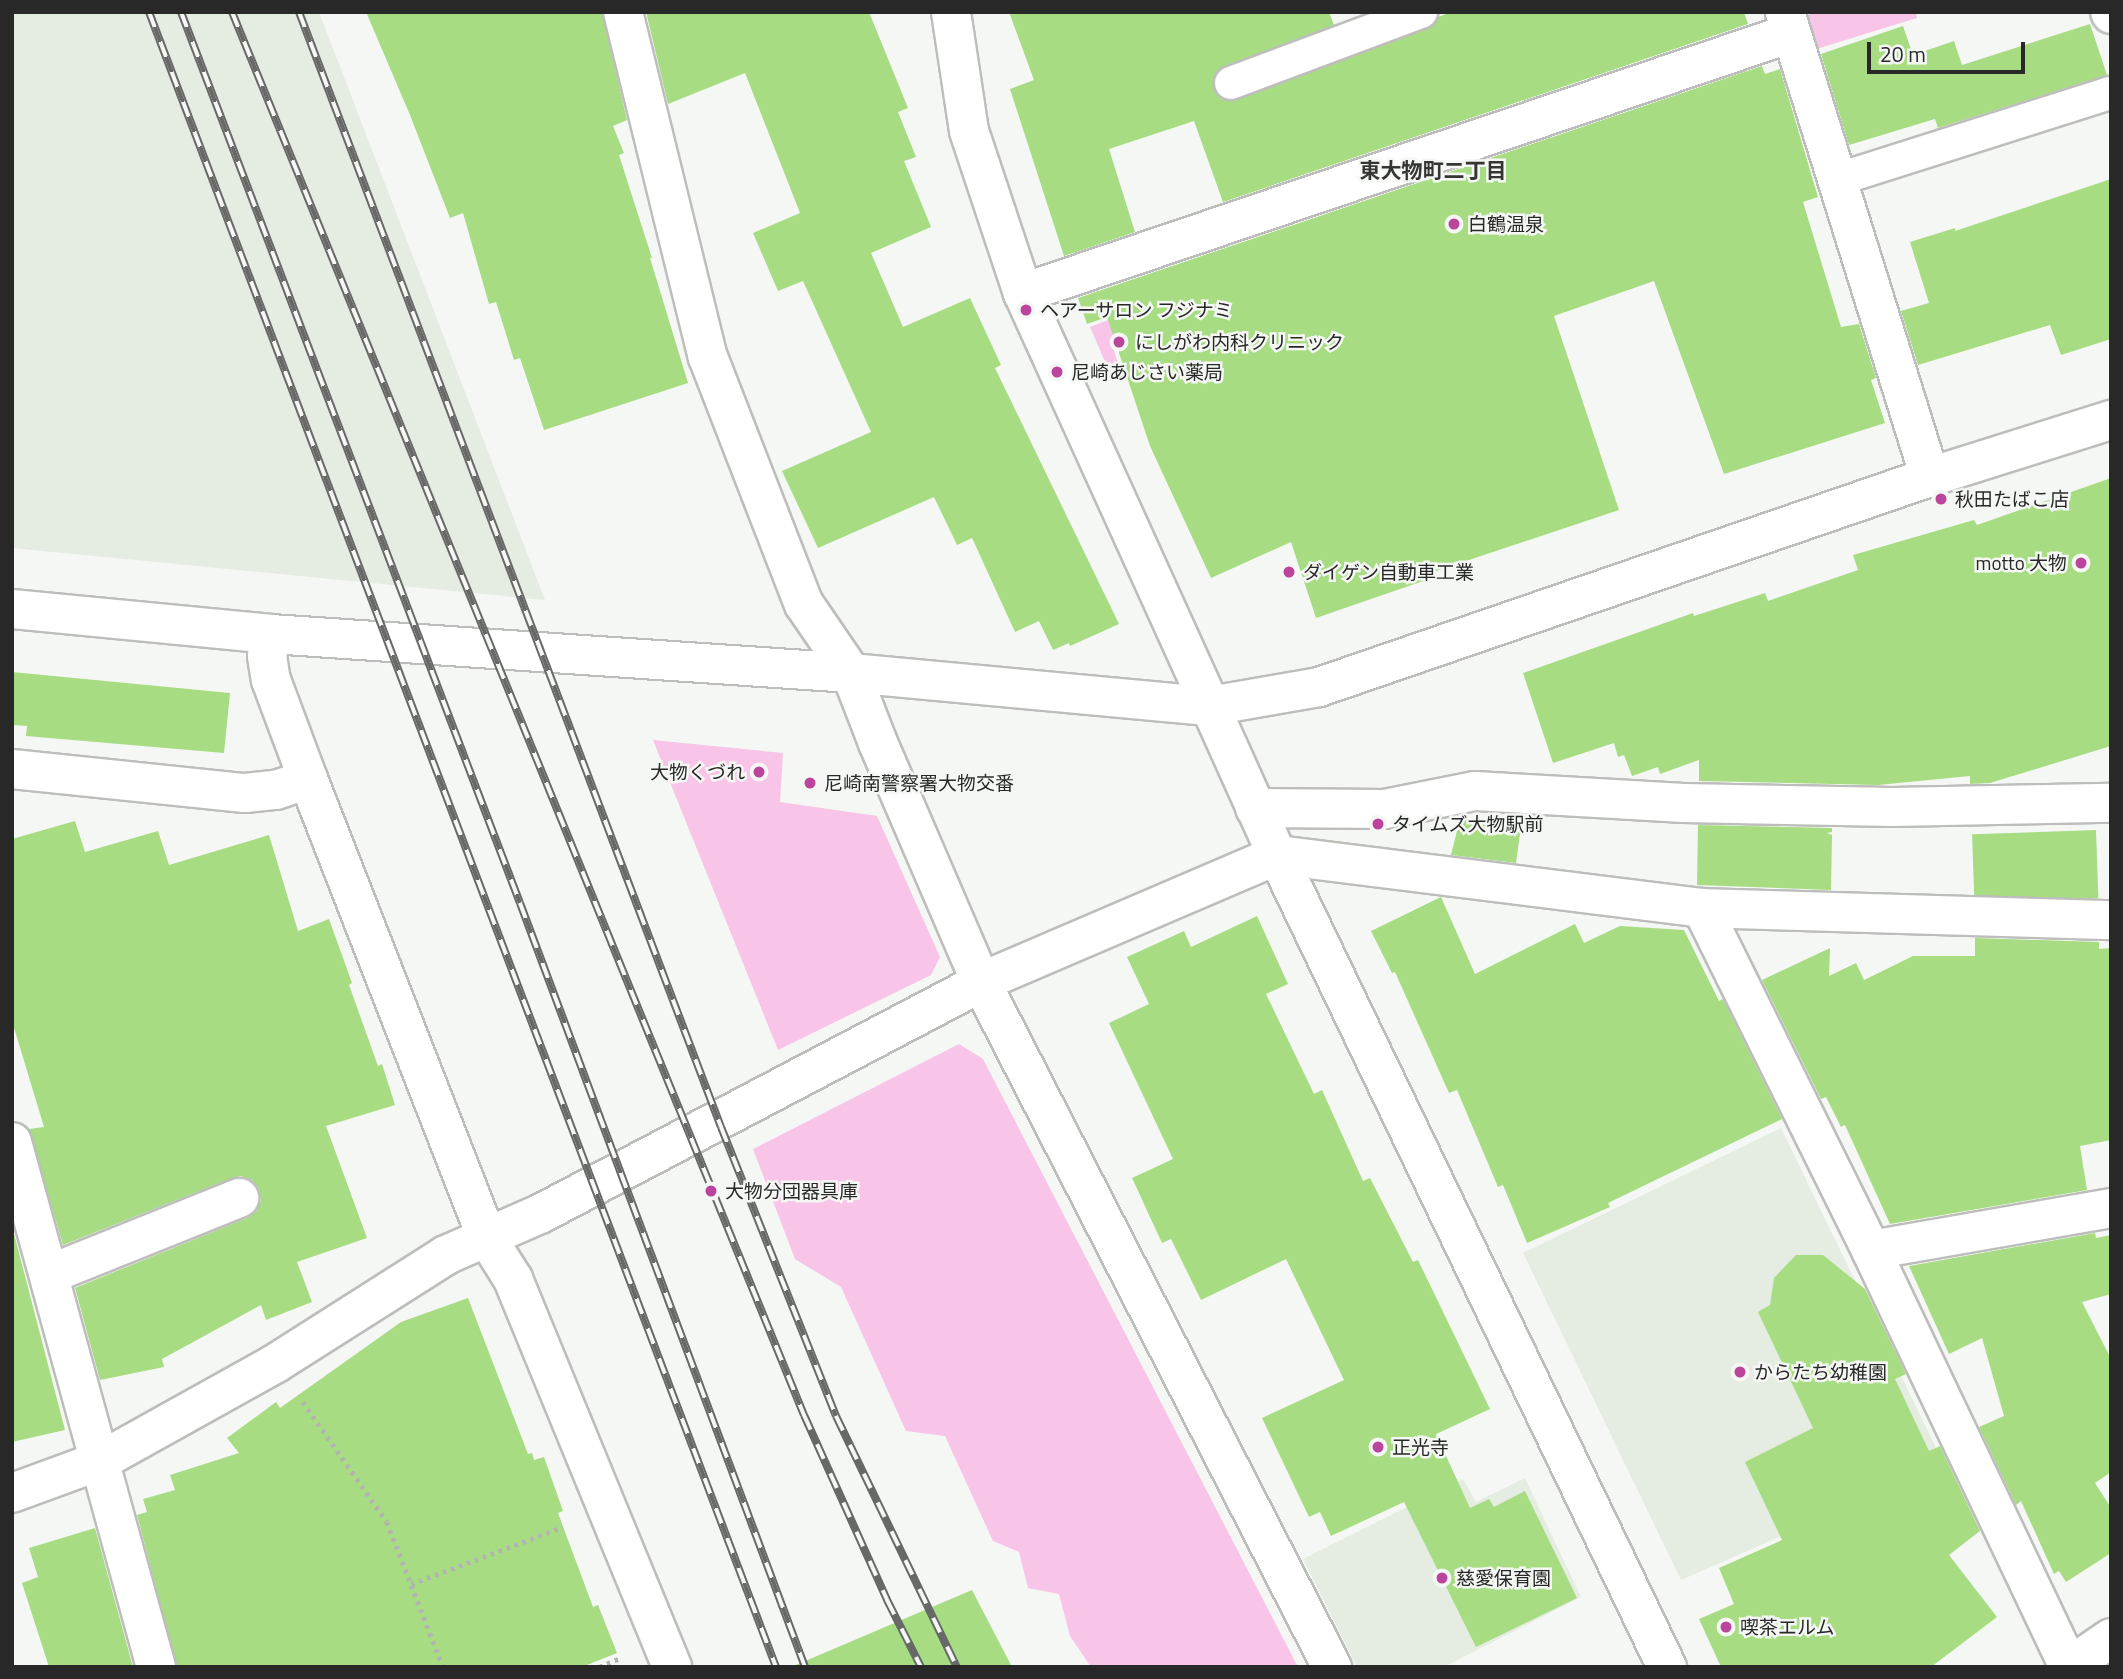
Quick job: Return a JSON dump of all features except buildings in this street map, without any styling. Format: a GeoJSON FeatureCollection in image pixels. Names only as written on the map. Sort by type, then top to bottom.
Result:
{"type":"FeatureCollection","features":[{"type":"Feature","properties":{"kind":"street"},"geometry":{"type":"LineString","coordinates":[[623,12],[708,357],[804,604],[851,673],[878,743],[981,982],[1332,1667]]}},
{"type":"Feature","properties":{"kind":"street"},"geometry":{"type":"LineString","coordinates":[[951,12],[969,131],[1023,293],[1277,855],[1667,1667]]}},
{"type":"Feature","properties":{"kind":"street"},"geometry":{"type":"LineString","coordinates":[[1023,293],[1788,23],[1930,477]]}},
{"type":"Feature","properties":{"kind":"street"},"geometry":{"type":"LineString","coordinates":[[12,609],[271,634],[851,673],[1210,706],[1319,687],[1930,477],[2111,420]]}},
{"type":"Feature","properties":{"kind":"street"},"geometry":{"type":"LineString","coordinates":[[271,634],[267,656],[271,680],[307,779],[486,1236],[513,1279],[672,1667]]}},
{"type":"Feature","properties":{"kind":"street"},"geometry":{"type":"LineString","coordinates":[[12,769],[245,793],[276,790],[307,779]]}},
{"type":"Feature","properties":{"kind":"street"},"geometry":{"type":"LineString","coordinates":[[1255,808],[1385,809],[1475,791],[1684,803],[1893,807],[2111,803]]}},
{"type":"Feature","properties":{"kind":"street"},"geometry":{"type":"LineString","coordinates":[[12,1493],[102,1460],[276,1363],[446,1255],[540,1214],[981,982],[1277,855],[1702,908],[2111,920]]}},
{"type":"Feature","properties":{"kind":"street"},"geometry":{"type":"LineString","coordinates":[[1702,908],[1871,1250],[2069,1667],[2111,1638]]}},
{"type":"Feature","properties":{"kind":"street"},"geometry":{"type":"LineString","coordinates":[[12,1142],[102,1460],[156,1667]]}},
{"type":"Feature","properties":{"kind":"street"},"geometry":{"type":"LineString","coordinates":[[50,1274],[239,1198]]}},
{"type":"Feature","properties":{"kind":"street"},"geometry":{"type":"LineString","coordinates":[[1871,1250],[2111,1208]]}},
{"type":"Feature","properties":{"kind":"lane"},"geometry":{"type":"LineString","coordinates":[[1231,83],[1421,12]]}},
{"type":"Feature","properties":{"kind":"lane"},"geometry":{"type":"LineString","coordinates":[[1836,180],[2111,93]]}},
{"type":"Feature","properties":{"kind":"path"},"geometry":{"type":"LineString","coordinates":[[276,1363],[387,1522],[443,1667]]}},
{"type":"Feature","properties":{"kind":"path"},"geometry":{"type":"LineString","coordinates":[[411,1584],[607,1510]]}},
{"type":"Feature","properties":{"kind":"shaded area"},"geometry":{"type":"Polygon","coordinates":[[[12,12],[319,12],[545,600],[12,548],[12,12]]]}},
{"type":"Feature","properties":{"kind":"shaded area"},"geometry":{"type":"Polygon","coordinates":[[[1817,12],[1916,12],[1917,18],[1813,50],[1802,17],[1817,12]]]}},
{"type":"Feature","properties":{"kind":"shaded area"},"geometry":{"type":"Polygon","coordinates":[[[1137,309],[1165,331],[1113,347],[1119,367],[1109,371],[1090,327],[1137,309]]]}},
{"type":"Feature","properties":{"kind":"shaded area"},"geometry":{"type":"Polygon","coordinates":[[[653,740],[783,753],[780,802],[877,816],[940,957],[931,975],[778,1050],[653,740]]]}},
{"type":"Feature","properties":{"kind":"shaded area"},"geometry":{"type":"Polygon","coordinates":[[[959,1044],[983,1059],[1298,1667],[1091,1667],[1070,1636],[1059,1594],[1028,1588],[1019,1552],[993,1541],[945,1436],[906,1431],[841,1287],[795,1259],[753,1149],[959,1044]]]}},
{"type":"Feature","properties":{"kind":"shaded area","name":"からたち幼稚園"},"geometry":{"type":"Polygon","coordinates":[[[1781,1128],[1957,1491],[1782,1536],[1681,1580],[1523,1253],[1781,1128]]]}},
{"type":"Feature","properties":{"kind":"shaded area","name":"慈愛保育園"},"geometry":{"type":"Polygon","coordinates":[[[1525,1478],[1581,1597],[1444,1667],[1357,1667],[1303,1559],[1463,1479],[1476,1502],[1525,1478]]]}},
{"type":"Feature","properties":{"kind":"railway"},"geometry":{"type":"LineString","coordinates":[[149,12],[776,1667]]}},
{"type":"Feature","properties":{"kind":"railway"},"geometry":{"type":"LineString","coordinates":[[181,12],[520,903],[805,1667]]}},
{"type":"Feature","properties":{"kind":"railway"},"geometry":{"type":"LineString","coordinates":[[232,12],[804,1415],[887,1600],[921,1667]]}},
{"type":"Feature","properties":{"kind":"railway"},"geometry":{"type":"LineString","coordinates":[[299,12],[721,1127],[836,1416],[957,1667]]}},
{"type":"Feature","properties":{"kind":"place","name":"白鶴温泉"},"geometry":{"type":"Point","coordinates":[1454,224]}},
{"type":"Feature","properties":{"kind":"place","name":"ヘアーサロン フジナミ"},"geometry":{"type":"Point","coordinates":[1026,310]}},
{"type":"Feature","properties":{"kind":"place","name":"にしがわ内科クリニック"},"geometry":{"type":"Point","coordinates":[1119,342]}},
{"type":"Feature","properties":{"kind":"place","name":"尼崎あじさい薬局"},"geometry":{"type":"Point","coordinates":[1057,372]}},
{"type":"Feature","properties":{"kind":"place","name":"秋田たばこ店"},"geometry":{"type":"Point","coordinates":[1941,499]}},
{"type":"Feature","properties":{"kind":"place","name":"motto 大物"},"geometry":{"type":"Point","coordinates":[2081,563]}},
{"type":"Feature","properties":{"kind":"place","name":"ダイゲン自動車工業"},"geometry":{"type":"Point","coordinates":[1289,572]}},
{"type":"Feature","properties":{"kind":"place","name":"大物くづれ"},"geometry":{"type":"Point","coordinates":[759,772]}},
{"type":"Feature","properties":{"kind":"place","name":"尼崎南警察署大物交番"},"geometry":{"type":"Point","coordinates":[810,783]}},
{"type":"Feature","properties":{"kind":"place","name":"タイムズ大物駅前"},"geometry":{"type":"Point","coordinates":[1378,824]}},
{"type":"Feature","properties":{"kind":"place","name":"大物分団器具庫"},"geometry":{"type":"Point","coordinates":[711,1191]}},
{"type":"Feature","properties":{"kind":"place","name":"からたち幼稚園"},"geometry":{"type":"Point","coordinates":[1740,1372]}},
{"type":"Feature","properties":{"kind":"place","name":"正光寺"},"geometry":{"type":"Point","coordinates":[1378,1447]}},
{"type":"Feature","properties":{"kind":"place","name":"慈愛保育園"},"geometry":{"type":"Point","coordinates":[1442,1578]}},
{"type":"Feature","properties":{"kind":"place","name":"喫茶エルム"},"geometry":{"type":"Point","coordinates":[1726,1627]}},
{"type":"Feature","properties":{"kind":"district","name":"東大物町二丁目"},"geometry":{"type":"Point","coordinates":[1433,170]}}]}
